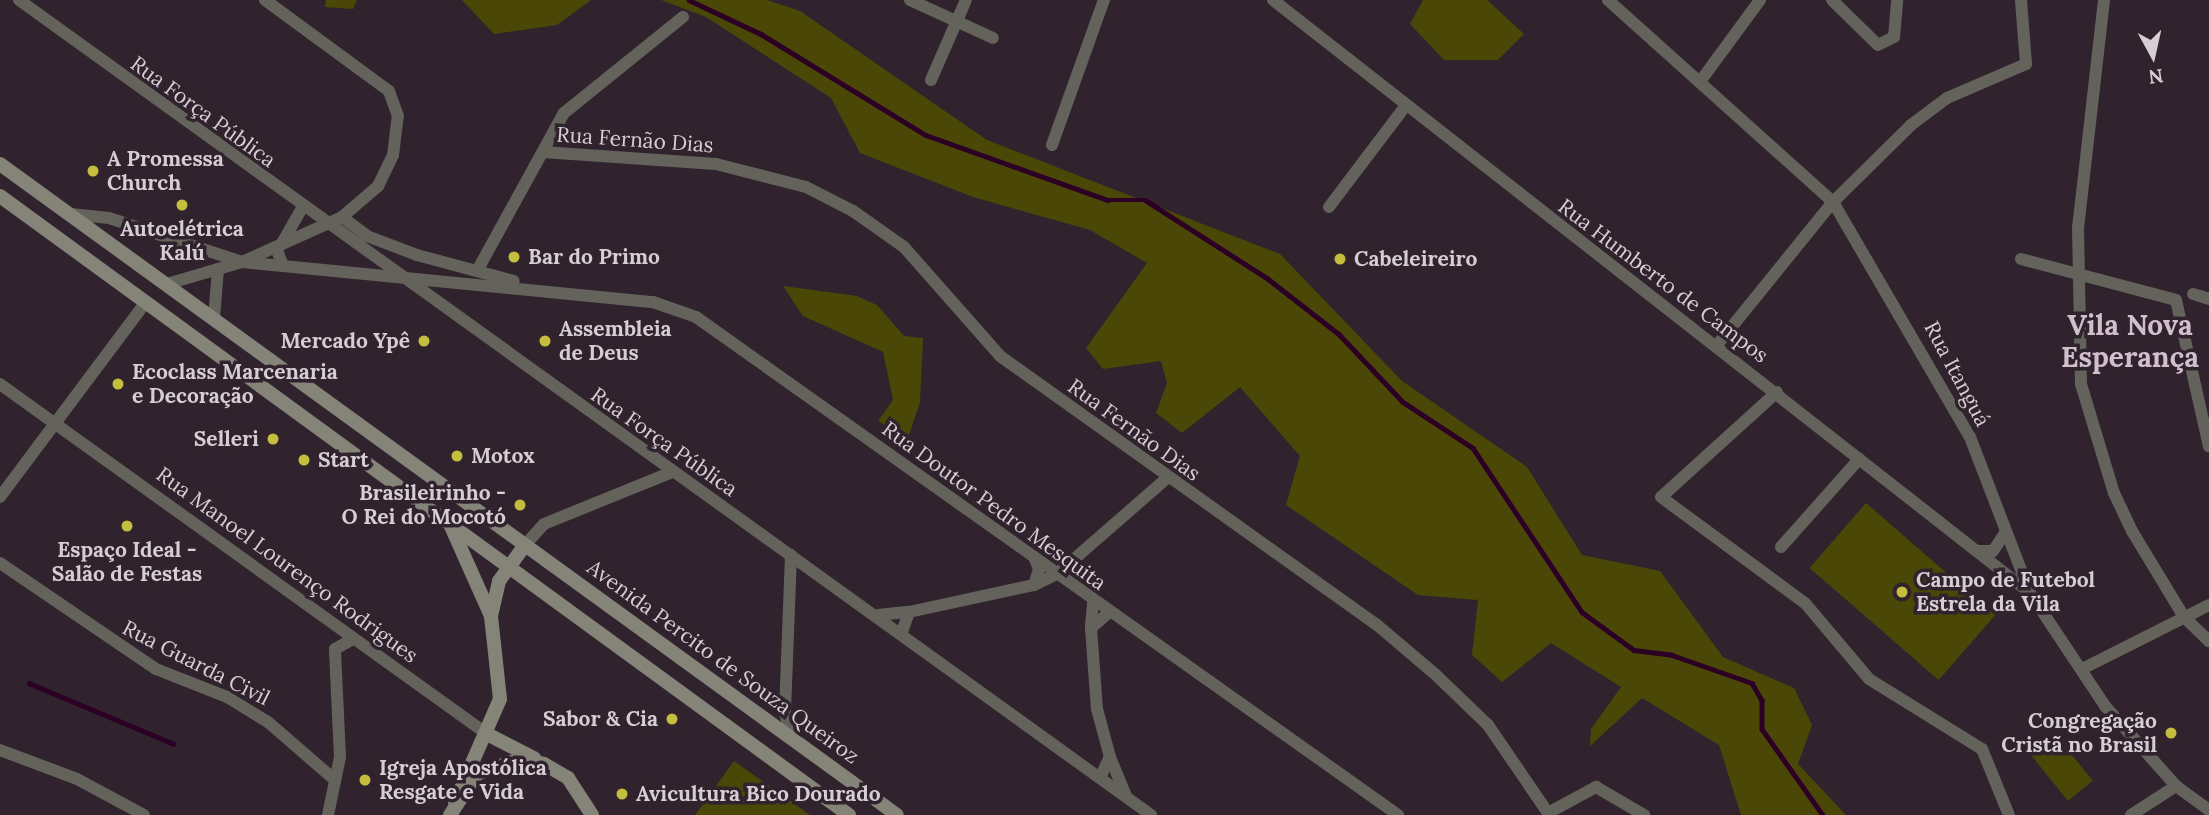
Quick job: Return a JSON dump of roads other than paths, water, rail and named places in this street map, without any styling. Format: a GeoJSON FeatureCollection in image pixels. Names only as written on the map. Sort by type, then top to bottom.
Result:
{"type":"FeatureCollection","features":[{"type":"Feature","properties":{"kind":"main road","name":"Avenida Percito de Souza Queiroz"},"geometry":{"type":"LineString","coordinates":[[0,164],[792,736],[897,815]]}},
{"type":"Feature","properties":{"kind":"main road"},"geometry":{"type":"LineString","coordinates":[[0,196],[447,519],[508,567],[849,815]]}},
{"type":"Feature","properties":{"kind":"main road"},"geometry":{"type":"LineString","coordinates":[[447,519],[491,617],[501,689],[486,734],[452,809]]}},
{"type":"Feature","properties":{"kind":"main road"},"geometry":{"type":"LineString","coordinates":[[491,617],[508,567],[525,544]]}},
{"type":"Feature","properties":{"kind":"main road","name":"Rua Manoel Lourenço Rodrigues"},"geometry":{"type":"LineString","coordinates":[[486,734],[557,770]]}},
{"type":"Feature","properties":{"kind":"main road"},"geometry":{"type":"LineString","coordinates":[[452,809],[477,774],[503,762],[530,761],[557,770],[578,788],[592,815]]}},
{"type":"Feature","properties":{"kind":"street","name":"Rua Força Pública"},"geometry":{"type":"LineString","coordinates":[[19,0],[302,208],[902,632],[1151,815]]}},
{"type":"Feature","properties":{"kind":"street"},"geometry":{"type":"LineString","coordinates":[[167,284],[242,262],[342,217],[379,186],[393,155],[398,116],[389,91],[265,0]]}},
{"type":"Feature","properties":{"kind":"street"},"geometry":{"type":"LineString","coordinates":[[910,0],[993,38]]}},
{"type":"Feature","properties":{"kind":"street"},"geometry":{"type":"LineString","coordinates":[[931,80],[966,0]]}},
{"type":"Feature","properties":{"kind":"street"},"geometry":{"type":"LineString","coordinates":[[1052,145],[1104,0]]}},
{"type":"Feature","properties":{"kind":"street","name":"Rua Humberto de Campos"},"geometry":{"type":"LineString","coordinates":[[1273,0],[1404,108],[1717,345],[2031,593]]}},
{"type":"Feature","properties":{"kind":"street","name":"Rua Itanguá"},"geometry":{"type":"LineString","coordinates":[[1608,0],[1702,79],[1833,202],[1970,437],[2031,593],[2105,706],[2176,786],[2209,810]]}},
{"type":"Feature","properties":{"kind":"street"},"geometry":{"type":"LineString","coordinates":[[1702,79],[1760,0]]}},
{"type":"Feature","properties":{"kind":"street"},"geometry":{"type":"LineString","coordinates":[[1832,0],[1878,46],[1894,37],[1898,0]]}},
{"type":"Feature","properties":{"kind":"street"},"geometry":{"type":"LineString","coordinates":[[1717,345],[1833,202],[1938,105],[2026,64],[2021,0]]}},
{"type":"Feature","properties":{"kind":"street"},"geometry":{"type":"LineString","coordinates":[[2104,0],[2076,278],[2081,384],[2093,434],[2132,531],[2184,617],[2209,641]]}},
{"type":"Feature","properties":{"kind":"street"},"geometry":{"type":"LineString","coordinates":[[477,271],[543,152],[583,92],[682,17]]}},
{"type":"Feature","properties":{"kind":"street"},"geometry":{"type":"LineString","coordinates":[[1329,206],[1404,108]]}},
{"type":"Feature","properties":{"kind":"street","name":"Rua Fernão Dias"},"geometry":{"type":"LineString","coordinates":[[543,152],[716,164],[806,187],[853,211],[904,247],[1000,356],[1167,478],[1376,624],[1435,674],[1488,725],[1549,814],[1574,797],[1604,788],[1644,815]]}},
{"type":"Feature","properties":{"kind":"street"},"geometry":{"type":"LineString","coordinates":[[283,266],[278,247],[302,208]]}},
{"type":"Feature","properties":{"kind":"street"},"geometry":{"type":"LineString","coordinates":[[67,213],[109,218],[242,262]]}},
{"type":"Feature","properties":{"kind":"street","name":"Rua Doutor Pedro Mesquita"},"geometry":{"type":"LineString","coordinates":[[342,217],[367,236],[544,289]]}},
{"type":"Feature","properties":{"kind":"street"},"geometry":{"type":"LineString","coordinates":[[2021,258],[2076,278],[2176,300],[2209,446]]}},
{"type":"Feature","properties":{"kind":"street","name":"Rua Doutor Pedro Mesquita"},"geometry":{"type":"LineString","coordinates":[[242,262],[401,279],[544,289],[653,302],[696,317],[1034,557],[1093,603],[1398,815]]}},
{"type":"Feature","properties":{"kind":"street"},"geometry":{"type":"LineString","coordinates":[[214,318],[218,269]]}},
{"type":"Feature","properties":{"kind":"street"},"geometry":{"type":"LineString","coordinates":[[2193,294],[2209,299]]}},
{"type":"Feature","properties":{"kind":"street"},"geometry":{"type":"LineString","coordinates":[[0,498],[146,302]]}},
{"type":"Feature","properties":{"kind":"street","name":"Rua Manoel Lourenço Rodrigues"},"geometry":{"type":"LineString","coordinates":[[0,384],[486,734]]}},
{"type":"Feature","properties":{"kind":"street"},"geometry":{"type":"LineString","coordinates":[[1777,393],[1661,497],[1805,603],[1869,679],[1982,749],[2009,815]]}},
{"type":"Feature","properties":{"kind":"street"},"geometry":{"type":"LineString","coordinates":[[1781,547],[1860,458]]}},
{"type":"Feature","properties":{"kind":"street"},"geometry":{"type":"LineString","coordinates":[[525,544],[544,524],[672,472]]}},
{"type":"Feature","properties":{"kind":"street"},"geometry":{"type":"LineString","coordinates":[[878,615],[909,612],[1034,585],[1057,574],[1167,478]]}},
{"type":"Feature","properties":{"kind":"street"},"geometry":{"type":"LineString","coordinates":[[1975,550],[1993,551],[2006,532]]}},
{"type":"Feature","properties":{"kind":"street"},"geometry":{"type":"LineString","coordinates":[[791,555],[785,714],[792,736]]}},
{"type":"Feature","properties":{"kind":"street"},"geometry":{"type":"LineString","coordinates":[[1034,557],[1039,569],[1034,585]]}},
{"type":"Feature","properties":{"kind":"street","name":"Rua Guarda Civil"},"geometry":{"type":"LineString","coordinates":[[0,563],[156,669],[227,696],[268,722],[335,780]]}},
{"type":"Feature","properties":{"kind":"street"},"geometry":{"type":"LineString","coordinates":[[1093,603],[1091,628],[1097,709],[1110,757],[1126,796]]}},
{"type":"Feature","properties":{"kind":"street"},"geometry":{"type":"LineString","coordinates":[[2082,669],[2209,606]]}},
{"type":"Feature","properties":{"kind":"street"},"geometry":{"type":"LineString","coordinates":[[902,632],[909,612]]}},
{"type":"Feature","properties":{"kind":"street"},"geometry":{"type":"LineString","coordinates":[[1091,628],[1108,613]]}},
{"type":"Feature","properties":{"kind":"street"},"geometry":{"type":"LineString","coordinates":[[328,815],[335,780],[335,655],[339,645],[354,639]]}},
{"type":"Feature","properties":{"kind":"street"},"geometry":{"type":"LineString","coordinates":[[2,750],[77,779],[144,815]]}},
{"type":"Feature","properties":{"kind":"street"},"geometry":{"type":"LineString","coordinates":[[1100,778],[1110,757]]}},
{"type":"Feature","properties":{"kind":"street"},"geometry":{"type":"LineString","coordinates":[[2131,815],[2176,786]]}},
{"type":"Feature","properties":{"kind":"street"},"geometry":{"type":"LineString","coordinates":[[1569,815],[1574,797]]}},
{"type":"Feature","properties":{"kind":"waterway"},"geometry":{"type":"LineString","coordinates":[[689,0],[761,34],[926,135],[1108,200],[1145,200],[1267,278],[1339,334],[1403,402],[1473,448],[1582,612],[1634,650],[1672,655],[1752,683],[1762,700],[1762,729],[1823,815]]}},
{"type":"Feature","properties":{"kind":"waterway"},"geometry":{"type":"LineString","coordinates":[[29,683],[174,744]]}},
{"type":"Feature","properties":{"kind":"place","name":"A Promessa Church"},"geometry":{"type":"Point","coordinates":[93,171]}},
{"type":"Feature","properties":{"kind":"place","name":"Autoelétrica Kalú"},"geometry":{"type":"Point","coordinates":[182,205]}},
{"type":"Feature","properties":{"kind":"place","name":"Bar do Primo"},"geometry":{"type":"Point","coordinates":[514,257]}},
{"type":"Feature","properties":{"kind":"place","name":"Cabeleireiro"},"geometry":{"type":"Point","coordinates":[1340,259]}},
{"type":"Feature","properties":{"kind":"place","name":"Mercado Ypê"},"geometry":{"type":"Point","coordinates":[424,341]}},
{"type":"Feature","properties":{"kind":"place","name":"Assembleia de Deus"},"geometry":{"type":"Point","coordinates":[545,341]}},
{"type":"Feature","properties":{"kind":"place","name":"Ecoclass Marcenaria e Decoração"},"geometry":{"type":"Point","coordinates":[118,384]}},
{"type":"Feature","properties":{"kind":"place","name":"Selleri"},"geometry":{"type":"Point","coordinates":[273,439]}},
{"type":"Feature","properties":{"kind":"place","name":"Motox"},"geometry":{"type":"Point","coordinates":[457,456]}},
{"type":"Feature","properties":{"kind":"place","name":"Start"},"geometry":{"type":"Point","coordinates":[304,460]}},
{"type":"Feature","properties":{"kind":"place","name":"Brasileirinho - O Rei do Mocotó"},"geometry":{"type":"Point","coordinates":[520,505]}},
{"type":"Feature","properties":{"kind":"place","name":"Espaço Ideal - Salão de Festas"},"geometry":{"type":"Point","coordinates":[127,526]}},
{"type":"Feature","properties":{"kind":"place","name":"Campo de Futebol Estrela da Vila"},"geometry":{"type":"Point","coordinates":[1902,592]}},
{"type":"Feature","properties":{"kind":"place","name":"Sabor & Cia"},"geometry":{"type":"Point","coordinates":[672,719]}},
{"type":"Feature","properties":{"kind":"place","name":"Congregação Cristã no Brasil"},"geometry":{"type":"Point","coordinates":[2171,733]}},
{"type":"Feature","properties":{"kind":"place","name":"Igreja Apostólica Resgate e Vida"},"geometry":{"type":"Point","coordinates":[365,780]}},
{"type":"Feature","properties":{"kind":"place","name":"Avicultura Bico Dourado"},"geometry":{"type":"Point","coordinates":[622,794]}},
{"type":"Feature","properties":{"kind":"district","name":"Vila Nova Esperança"},"geometry":{"type":"Point","coordinates":[2130,341]}}]}
